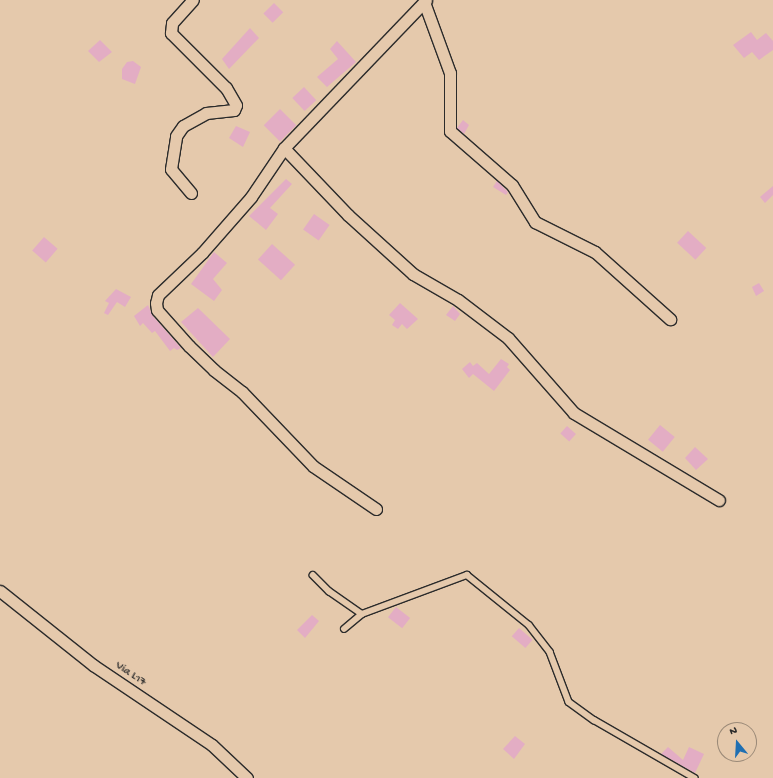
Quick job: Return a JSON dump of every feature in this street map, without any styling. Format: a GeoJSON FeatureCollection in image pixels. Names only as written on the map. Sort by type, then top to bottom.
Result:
{"type":"FeatureCollection","features":[{"type":"Feature","properties":{"kind":"street"},"geometry":{"type":"LineString","coordinates":[[191,193],[171,169],[176,136],[183,126],[206,113],[234,110],[236,105],[226,88],[171,33],[172,23],[193,0]]}},
{"type":"Feature","properties":{"kind":"street"},"geometry":{"type":"LineString","coordinates":[[376,509],[313,466],[242,392],[214,370],[189,346],[157,310],[156,304],[158,295],[202,253],[251,198],[284,148],[425,1],[450,74],[450,131],[512,185],[535,222],[595,252],[670,320]]}},
{"type":"Feature","properties":{"kind":"street"},"geometry":{"type":"LineString","coordinates":[[284,148],[348,215],[413,274],[458,300],[508,338],[574,413],[718,500]]}},
{"type":"Feature","properties":{"kind":"street","name":"Via L17"},"geometry":{"type":"LineString","coordinates":[[0,592],[93,665],[212,744],[247,778]]}},
{"type":"Feature","properties":{"kind":"lane"},"geometry":{"type":"LineString","coordinates":[[313,575],[329,591],[362,614]]}},
{"type":"Feature","properties":{"kind":"lane"},"geometry":{"type":"LineString","coordinates":[[344,629],[362,614],[467,575],[529,625],[550,652],[568,702],[594,720],[695,778]]}},
{"type":"Feature","properties":{"kind":"building"},"geometry":{"type":"Polygon","coordinates":[[[274,3],[283,12],[273,23],[263,14],[274,3]]]}},
{"type":"Feature","properties":{"kind":"building"},"geometry":{"type":"Polygon","coordinates":[[[250,28],[259,38],[229,69],[222,59],[250,28]]]}},
{"type":"Feature","properties":{"kind":"building"},"geometry":{"type":"Polygon","coordinates":[[[751,32],[757,40],[766,33],[773,41],[773,50],[759,60],[752,52],[744,58],[733,45],[751,32]]]}},
{"type":"Feature","properties":{"kind":"building"},"geometry":{"type":"Polygon","coordinates":[[[100,40],[112,52],[99,62],[88,51],[100,40]]]}},
{"type":"Feature","properties":{"kind":"building"},"geometry":{"type":"Polygon","coordinates":[[[337,41],[356,62],[327,87],[317,77],[338,59],[330,49],[337,41]]]}},
{"type":"Feature","properties":{"kind":"building"},"geometry":{"type":"Polygon","coordinates":[[[133,61],[141,67],[135,84],[122,79],[122,69],[127,62],[133,61]]]}},
{"type":"Feature","properties":{"kind":"building"},"geometry":{"type":"Polygon","coordinates":[[[304,87],[316,100],[305,111],[292,98],[304,87]]]}},
{"type":"Feature","properties":{"kind":"building"},"geometry":{"type":"Polygon","coordinates":[[[280,109],[296,125],[280,142],[264,125],[280,109]]]}},
{"type":"Feature","properties":{"kind":"building"},"geometry":{"type":"Polygon","coordinates":[[[463,120],[469,125],[464,134],[457,128],[463,120]]]}},
{"type":"Feature","properties":{"kind":"building"},"geometry":{"type":"Polygon","coordinates":[[[236,126],[250,132],[243,147],[229,138],[236,126]]]}},
{"type":"Feature","properties":{"kind":"building"},"geometry":{"type":"Polygon","coordinates":[[[286,179],[292,184],[270,208],[278,214],[266,230],[249,216],[286,179]]]}},
{"type":"Feature","properties":{"kind":"building"},"geometry":{"type":"Polygon","coordinates":[[[497,181],[508,192],[506,195],[493,187],[497,181]]]}},
{"type":"Feature","properties":{"kind":"building"},"geometry":{"type":"Polygon","coordinates":[[[773,186],[773,195],[765,203],[760,197],[773,186]]]}},
{"type":"Feature","properties":{"kind":"building"},"geometry":{"type":"Polygon","coordinates":[[[314,214],[330,225],[319,240],[303,230],[314,214]]]}},
{"type":"Feature","properties":{"kind":"building"},"geometry":{"type":"Polygon","coordinates":[[[688,231],[706,248],[695,260],[677,243],[688,231]]]}},
{"type":"Feature","properties":{"kind":"building"},"geometry":{"type":"Polygon","coordinates":[[[44,237],[58,249],[46,262],[32,251],[44,237]]]}},
{"type":"Feature","properties":{"kind":"building"},"geometry":{"type":"Polygon","coordinates":[[[272,244],[295,265],[281,280],[258,260],[272,244]]]}},
{"type":"Feature","properties":{"kind":"building"},"geometry":{"type":"Polygon","coordinates":[[[214,252],[227,263],[213,279],[222,290],[214,301],[191,284],[214,252]]]}},
{"type":"Feature","properties":{"kind":"building"},"geometry":{"type":"Polygon","coordinates":[[[759,283],[764,291],[756,296],[752,287],[759,283]]]}},
{"type":"Feature","properties":{"kind":"building"},"geometry":{"type":"Polygon","coordinates":[[[116,289],[131,297],[125,307],[117,302],[108,315],[104,313],[109,303],[105,301],[116,289]]]}},
{"type":"Feature","properties":{"kind":"building"},"geometry":{"type":"Polygon","coordinates":[[[400,303],[418,319],[407,329],[402,324],[398,329],[392,325],[395,320],[389,315],[400,303]]]}},
{"type":"Feature","properties":{"kind":"building"},"geometry":{"type":"Polygon","coordinates":[[[148,305],[152,315],[181,348],[177,350],[174,348],[170,351],[155,331],[152,333],[143,323],[140,326],[134,316],[148,305]]]}},
{"type":"Feature","properties":{"kind":"building"},"geometry":{"type":"Polygon","coordinates":[[[453,306],[460,314],[455,321],[446,315],[453,306]]]}},
{"type":"Feature","properties":{"kind":"building"},"geometry":{"type":"Polygon","coordinates":[[[198,308],[230,339],[213,357],[181,322],[198,308]]]}},
{"type":"Feature","properties":{"kind":"building"},"geometry":{"type":"Polygon","coordinates":[[[501,359],[509,364],[507,367],[510,370],[494,391],[473,374],[469,378],[462,369],[470,362],[473,366],[477,363],[489,374],[501,359]]]}},
{"type":"Feature","properties":{"kind":"building"},"geometry":{"type":"Polygon","coordinates":[[[660,425],[675,437],[663,452],[648,440],[660,425]]]}},
{"type":"Feature","properties":{"kind":"building"},"geometry":{"type":"Polygon","coordinates":[[[567,426],[576,434],[569,441],[560,433],[567,426]]]}},
{"type":"Feature","properties":{"kind":"building"},"geometry":{"type":"Polygon","coordinates":[[[695,447],[708,459],[696,470],[685,458],[695,447]]]}},
{"type":"Feature","properties":{"kind":"building"},"geometry":{"type":"Polygon","coordinates":[[[396,607],[410,618],[402,628],[388,617],[396,607]]]}},
{"type":"Feature","properties":{"kind":"building"},"geometry":{"type":"Polygon","coordinates":[[[312,615],[319,621],[305,638],[297,630],[312,615]]]}},
{"type":"Feature","properties":{"kind":"building"},"geometry":{"type":"Polygon","coordinates":[[[519,628],[533,640],[525,648],[512,636],[519,628]]]}},
{"type":"Feature","properties":{"kind":"building"},"geometry":{"type":"Polygon","coordinates":[[[515,736],[525,744],[514,759],[503,749],[515,736]]]}},
{"type":"Feature","properties":{"kind":"building"},"geometry":{"type":"Polygon","coordinates":[[[668,747],[683,760],[689,747],[704,754],[695,773],[661,754],[668,747]]]}}]}
